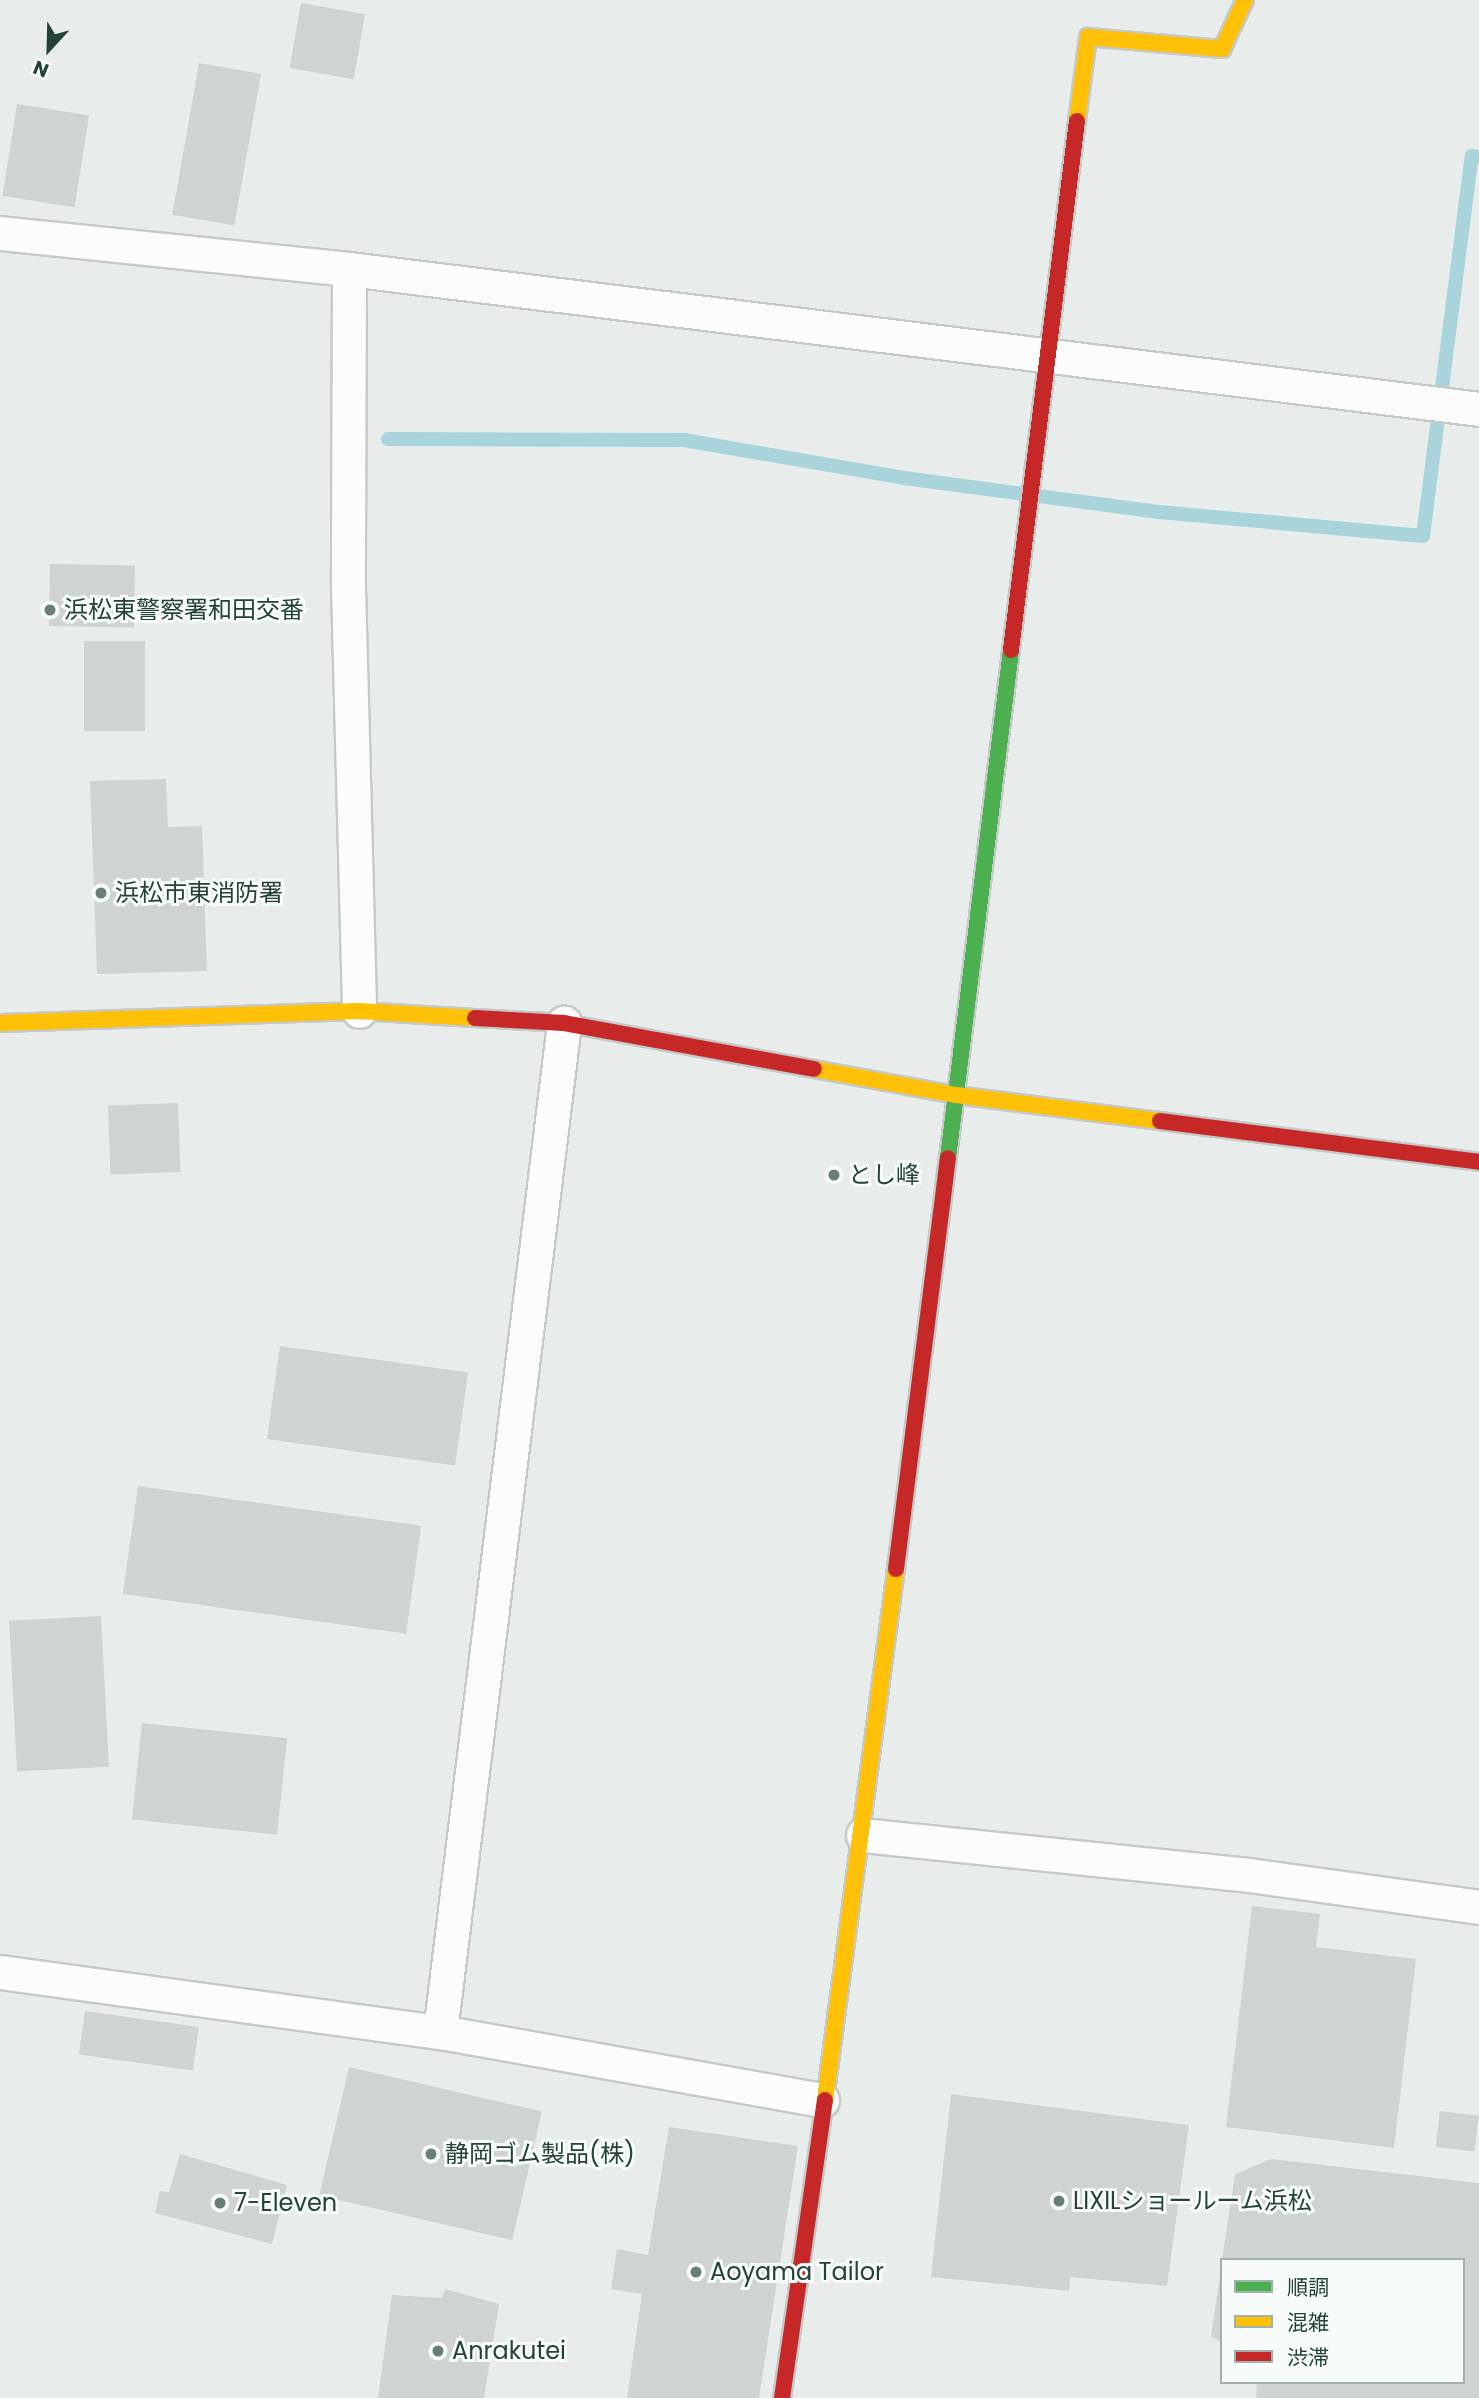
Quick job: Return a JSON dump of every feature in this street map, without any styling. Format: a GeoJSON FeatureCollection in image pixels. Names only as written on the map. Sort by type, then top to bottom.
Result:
{"type":"FeatureCollection","features":[{"type":"Feature","properties":{"kind":"street"},"geometry":{"type":"LineString","coordinates":[[782,2398],[822,2100],[863,1835],[1088,37],[1222,49],[1245,0]]}},
{"type":"Feature","properties":{"kind":"street"},"geometry":{"type":"LineString","coordinates":[[0,233],[349,269],[1049,352],[1479,409]]}},
{"type":"Feature","properties":{"kind":"street"},"geometry":{"type":"LineString","coordinates":[[349,269],[348,586],[359,1011]]}},
{"type":"Feature","properties":{"kind":"street"},"geometry":{"type":"LineString","coordinates":[[0,1023],[359,1011],[564,1023],[956,1095],[1479,1162]]}},
{"type":"Feature","properties":{"kind":"street"},"geometry":{"type":"LineString","coordinates":[[440,2032],[564,1023]]}},
{"type":"Feature","properties":{"kind":"street"},"geometry":{"type":"LineString","coordinates":[[863,1835],[1249,1875],[1479,1907]]}},
{"type":"Feature","properties":{"kind":"street"},"geometry":{"type":"LineString","coordinates":[[0,1972],[440,2032],[822,2100]]}},
{"type":"Feature","properties":{"kind":"building"},"geometry":{"type":"Polygon","coordinates":[[[301,3],[365,14],[354,79],[290,68],[301,3]]]}},
{"type":"Feature","properties":{"kind":"building"},"geometry":{"type":"Polygon","coordinates":[[[199,63],[261,74],[234,226],[172,215],[199,63]]]}},
{"type":"Feature","properties":{"kind":"building"},"geometry":{"type":"Polygon","coordinates":[[[17,104],[89,115],[75,207],[2,196],[17,104]]]}},
{"type":"Feature","properties":{"kind":"building"},"geometry":{"type":"Polygon","coordinates":[[[50,564],[135,565],[134,627],[49,626],[50,564]]]}},
{"type":"Feature","properties":{"kind":"building"},"geometry":{"type":"Polygon","coordinates":[[[84,641],[145,641],[145,731],[84,731],[84,641]]]}},
{"type":"Feature","properties":{"kind":"building"},"geometry":{"type":"Polygon","coordinates":[[[166,779],[168,827],[202,826],[207,971],[97,974],[90,781],[166,779]]]}},
{"type":"Feature","properties":{"kind":"building"},"geometry":{"type":"Polygon","coordinates":[[[178,1103],[180,1172],[110,1174],[108,1105],[178,1103]]]}},
{"type":"Feature","properties":{"kind":"building"},"geometry":{"type":"Polygon","coordinates":[[[280,1346],[468,1372],[455,1466],[267,1439],[280,1346]]]}},
{"type":"Feature","properties":{"kind":"building"},"geometry":{"type":"Polygon","coordinates":[[[138,1486],[421,1526],[406,1634],[123,1594],[138,1486]]]}},
{"type":"Feature","properties":{"kind":"building"},"geometry":{"type":"Polygon","coordinates":[[[101,1616],[109,1767],[17,1772],[9,1621],[101,1616]]]}},
{"type":"Feature","properties":{"kind":"building"},"geometry":{"type":"Polygon","coordinates":[[[142,1723],[287,1738],[277,1835],[132,1819],[142,1723]]]}},
{"type":"Feature","properties":{"kind":"building"},"geometry":{"type":"Polygon","coordinates":[[[1252,1906],[1320,1914],[1316,1947],[1416,1959],[1394,2148],[1226,2127],[1252,1906]]]}},
{"type":"Feature","properties":{"kind":"building"},"geometry":{"type":"Polygon","coordinates":[[[85,2011],[199,2027],[193,2071],[79,2055],[85,2011]]]}},
{"type":"Feature","properties":{"kind":"building","name":"静岡ゴム製品(株)"},"geometry":{"type":"Polygon","coordinates":[[[349,2067],[542,2112],[512,2240],[319,2196],[349,2067]]]}},
{"type":"Feature","properties":{"kind":"building","name":"LIXILショールーム浜松"},"geometry":{"type":"Polygon","coordinates":[[[951,2094],[1189,2125],[1167,2286],[1070,2277],[1069,2291],[931,2277],[951,2094]]]}},
{"type":"Feature","properties":{"kind":"building"},"geometry":{"type":"Polygon","coordinates":[[[1440,2111],[1479,2116],[1474,2151],[1436,2147],[1440,2111]]]}},
{"type":"Feature","properties":{"kind":"building","name":"Aoyama Tailor"},"geometry":{"type":"Polygon","coordinates":[[[669,2127],[798,2146],[759,2398],[627,2398],[642,2294],[611,2289],[617,2249],[648,2255],[669,2127]]]}},
{"type":"Feature","properties":{"kind":"building","name":"7-Eleven"},"geometry":{"type":"Polygon","coordinates":[[[180,2154],[287,2185],[272,2244],[155,2213],[160,2191],[169,2192],[180,2154]]]}},
{"type":"Feature","properties":{"kind":"building"},"geometry":{"type":"Polygon","coordinates":[[[1271,2159],[1479,2183],[1479,2398],[1256,2398],[1257,2384],[1465,2384],[1465,2258],[1222,2258],[1235,2174],[1271,2159]]]}},
{"type":"Feature","properties":{"kind":"building"},"geometry":{"type":"Polygon","coordinates":[[[1220,2275],[1220,2342],[1211,2336],[1220,2275]]]}},
{"type":"Feature","properties":{"kind":"building","name":"Anrakutei"},"geometry":{"type":"Polygon","coordinates":[[[445,2289],[499,2304],[484,2398],[378,2398],[392,2295],[442,2298],[445,2289]]]}},
{"type":"Feature","properties":{"kind":"waterway"},"geometry":{"type":"LineString","coordinates":[[388,439],[684,440],[904,478],[1159,512],[1423,536],[1472,156],[1479,157]]}},
{"type":"Feature","properties":{"kind":"traffic: fast"},"geometry":{"type":"LineString","coordinates":[[948,1158],[1011,650]]}},
{"type":"Feature","properties":{"kind":"traffic: slow"},"geometry":{"type":"LineString","coordinates":[[1077,121],[1088,37],[1222,49],[1245,0]]}},
{"type":"Feature","properties":{"kind":"traffic: slow"},"geometry":{"type":"LineString","coordinates":[[0,1023],[359,1011],[475,1018]]}},
{"type":"Feature","properties":{"kind":"traffic: slow"},"geometry":{"type":"LineString","coordinates":[[814,1069],[956,1095],[1160,1121]]}},
{"type":"Feature","properties":{"kind":"traffic: slow"},"geometry":{"type":"LineString","coordinates":[[825,2100],[896,1569]]}},
{"type":"Feature","properties":{"kind":"traffic: jam"},"geometry":{"type":"LineString","coordinates":[[1011,650],[1077,121]]}},
{"type":"Feature","properties":{"kind":"traffic: jam"},"geometry":{"type":"LineString","coordinates":[[475,1018],[564,1023],[814,1069]]}},
{"type":"Feature","properties":{"kind":"traffic: jam"},"geometry":{"type":"LineString","coordinates":[[1160,1121],[1479,1162]]}},
{"type":"Feature","properties":{"kind":"traffic: jam"},"geometry":{"type":"LineString","coordinates":[[896,1569],[948,1158]]}},
{"type":"Feature","properties":{"kind":"traffic: jam"},"geometry":{"type":"LineString","coordinates":[[782,2398],[825,2100]]}},
{"type":"Feature","properties":{"kind":"place","name":"浜松東警察署和田交番"},"geometry":{"type":"Point","coordinates":[50,610]}},
{"type":"Feature","properties":{"kind":"place","name":"浜松市東消防署"},"geometry":{"type":"Point","coordinates":[101,893]}},
{"type":"Feature","properties":{"kind":"place","name":"とし峰"},"geometry":{"type":"Point","coordinates":[834,1175]}},
{"type":"Feature","properties":{"kind":"place","name":"静岡ゴム製品(株)"},"geometry":{"type":"Point","coordinates":[431,2154]}},
{"type":"Feature","properties":{"kind":"place","name":"LIXILショールーム浜松"},"geometry":{"type":"Point","coordinates":[1059,2201]}},
{"type":"Feature","properties":{"kind":"place","name":"7-Eleven"},"geometry":{"type":"Point","coordinates":[220,2203]}},
{"type":"Feature","properties":{"kind":"place","name":"Aoyama Tailor"},"geometry":{"type":"Point","coordinates":[696,2272]}},
{"type":"Feature","properties":{"kind":"place","name":"Anrakutei"},"geometry":{"type":"Point","coordinates":[438,2351]}}]}
